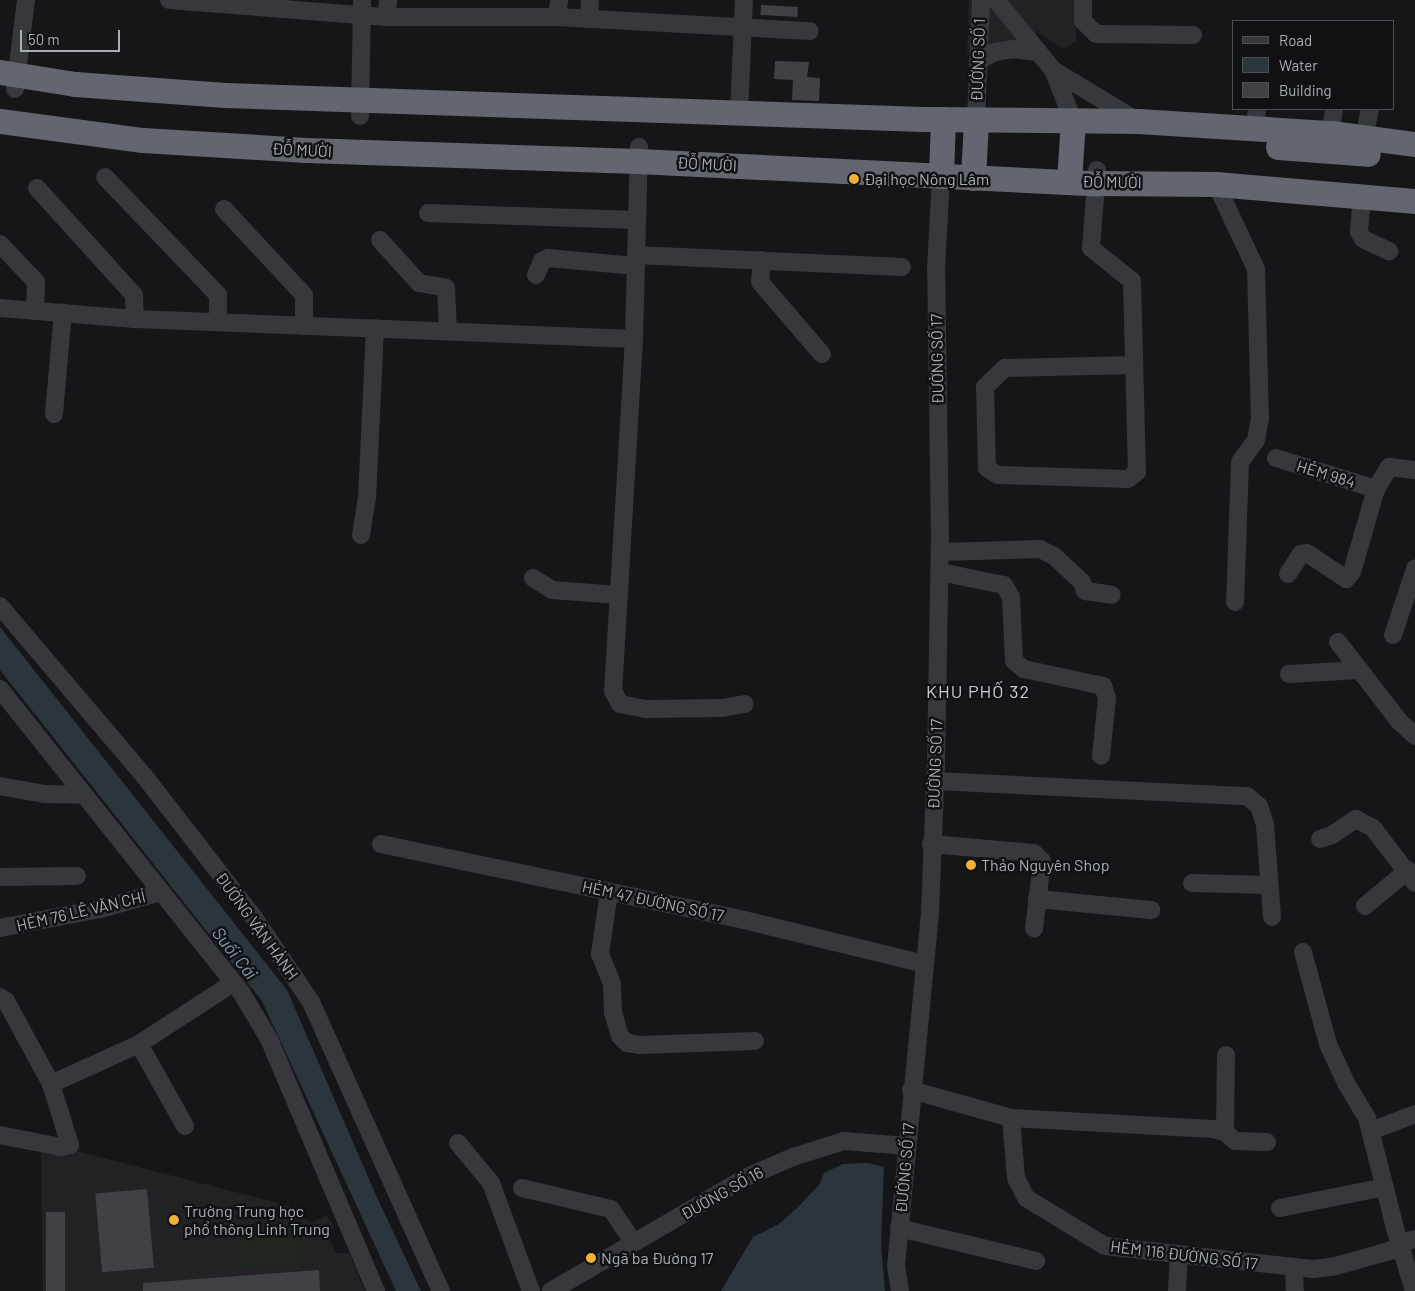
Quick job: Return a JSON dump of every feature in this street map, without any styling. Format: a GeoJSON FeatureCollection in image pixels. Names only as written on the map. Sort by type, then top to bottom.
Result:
{"type":"FeatureCollection","features":[{"type":"Feature","properties":{"kind":"highway"},"geometry":{"type":"LineString","coordinates":[[6,86],[125,89],[360,108],[942,126],[976,121],[1072,128],[1415,160]]}},
{"type":"Feature","properties":{"kind":"highway","name":"ĐỖ MƯỜI"},"geometry":{"type":"LineString","coordinates":[[6,86],[119,124],[379,142],[1096,176],[1415,201]]}},
{"type":"Feature","properties":{"kind":"highway"},"geometry":{"type":"LineString","coordinates":[[360,108],[739,114],[942,126]]}},
{"type":"Feature","properties":{"kind":"highway"},"geometry":{"type":"LineString","coordinates":[[1072,128],[1138,121],[1255,119],[1331,133],[1415,144]]}},
{"type":"Feature","properties":{"kind":"highway","name":"ĐỖ MƯỜI"},"geometry":{"type":"LineString","coordinates":[[0,121],[143,140],[306,150],[638,154]]}},
{"type":"Feature","properties":{"kind":"highway"},"geometry":{"type":"LineString","coordinates":[[974,171],[976,121]]}},
{"type":"Feature","properties":{"kind":"highway"},"geometry":{"type":"LineString","coordinates":[[941,169],[942,126]]}},
{"type":"Feature","properties":{"kind":"highway"},"geometry":{"type":"LineString","coordinates":[[1069,175],[1072,128]]}},
{"type":"Feature","properties":{"kind":"highway","name":"ĐỖ MƯỜI"},"geometry":{"type":"LineString","coordinates":[[1096,176],[1214,172],[1415,188]]}},
{"type":"Feature","properties":{"kind":"street"},"geometry":{"type":"LineString","coordinates":[[6,86],[26,0]]}},
{"type":"Feature","properties":{"kind":"street"},"geometry":{"type":"LineString","coordinates":[[169,0],[387,9],[558,9],[589,19],[810,31]]}},
{"type":"Feature","properties":{"kind":"street"},"geometry":{"type":"LineString","coordinates":[[589,19],[590,0]]}},
{"type":"Feature","properties":{"kind":"street"},"geometry":{"type":"LineString","coordinates":[[739,114],[744,0]]}},
{"type":"Feature","properties":{"kind":"street","name":"ĐƯỜNG SỐ 1"},"geometry":{"type":"LineString","coordinates":[[976,121],[981,0]]}},
{"type":"Feature","properties":{"kind":"street","name":"ĐƯỜNG SỐ 1"},"geometry":{"type":"LineString","coordinates":[[996,0],[1053,70],[1072,128]]}},
{"type":"Feature","properties":{"kind":"street"},"geometry":{"type":"LineString","coordinates":[[1082,0],[1083,21],[1096,34],[1193,35]]}},
{"type":"Feature","properties":{"kind":"street"},"geometry":{"type":"LineString","coordinates":[[360,108],[362,8]]}},
{"type":"Feature","properties":{"kind":"street"},"geometry":{"type":"LineString","coordinates":[[978,61],[995,52],[1013,49],[1039,52]]}},
{"type":"Feature","properties":{"kind":"street"},"geometry":{"type":"LineString","coordinates":[[1053,70],[1138,121]]}},
{"type":"Feature","properties":{"kind":"street"},"geometry":{"type":"LineString","coordinates":[[1331,133],[1334,110]]}},
{"type":"Feature","properties":{"kind":"street"},"geometry":{"type":"LineString","coordinates":[[1364,137],[1370,110]]}},
{"type":"Feature","properties":{"kind":"street"},"geometry":{"type":"LineString","coordinates":[[638,154],[634,339],[613,692],[620,704],[645,709],[722,708],[745,704]]}},
{"type":"Feature","properties":{"kind":"street","name":"ĐƯỜNG SỐ 17"},"geometry":{"type":"LineString","coordinates":[[900,1291],[896,1266],[911,1090],[925,964],[935,781],[940,572],[936,269],[941,169]]}},
{"type":"Feature","properties":{"kind":"street"},"geometry":{"type":"LineString","coordinates":[[1096,176],[1091,248],[1132,281],[1137,472],[1128,479],[998,475],[987,468],[985,387],[1005,368],[1134,365]]}},
{"type":"Feature","properties":{"kind":"street"},"geometry":{"type":"LineString","coordinates":[[106,177],[218,295],[218,322]]}},
{"type":"Feature","properties":{"kind":"street"},"geometry":{"type":"LineString","coordinates":[[1216,184],[1256,269],[1260,418],[1256,440],[1240,462],[1235,602]]}},
{"type":"Feature","properties":{"kind":"street"},"geometry":{"type":"LineString","coordinates":[[37,188],[134,295],[135,319]]}},
{"type":"Feature","properties":{"kind":"street"},"geometry":{"type":"LineString","coordinates":[[1362,196],[1359,232],[1363,239],[1389,251]]}},
{"type":"Feature","properties":{"kind":"street"},"geometry":{"type":"LineString","coordinates":[[224,210],[304,295],[304,326]]}},
{"type":"Feature","properties":{"kind":"street"},"geometry":{"type":"LineString","coordinates":[[428,214],[637,220]]}},
{"type":"Feature","properties":{"kind":"street"},"geometry":{"type":"LineString","coordinates":[[380,240],[419,283],[446,288],[448,330]]}},
{"type":"Feature","properties":{"kind":"street"},"geometry":{"type":"LineString","coordinates":[[0,244],[36,282],[35,310]]}},
{"type":"Feature","properties":{"kind":"street"},"geometry":{"type":"LineString","coordinates":[[536,275],[542,261],[548,258],[762,260],[902,267]]}},
{"type":"Feature","properties":{"kind":"street"},"geometry":{"type":"LineString","coordinates":[[762,260],[760,282],[822,354]]}},
{"type":"Feature","properties":{"kind":"street"},"geometry":{"type":"LineString","coordinates":[[0,308],[135,319],[448,330],[634,339]]}},
{"type":"Feature","properties":{"kind":"street"},"geometry":{"type":"LineString","coordinates":[[54,414],[63,312]]}},
{"type":"Feature","properties":{"kind":"street"},"geometry":{"type":"LineString","coordinates":[[361,535],[367,499],[375,328]]}},
{"type":"Feature","properties":{"kind":"street","name":"HẺM 984"},"geometry":{"type":"LineString","coordinates":[[1276,458],[1376,489]]}},
{"type":"Feature","properties":{"kind":"street"},"geometry":{"type":"LineString","coordinates":[[1288,574],[1301,554],[1307,554],[1346,579],[1352,572],[1376,489],[1389,467],[1415,470]]}},
{"type":"Feature","properties":{"kind":"street"},"geometry":{"type":"LineString","coordinates":[[940,552],[1040,549],[1054,556],[1082,582],[1085,591],[1112,594]]}},
{"type":"Feature","properties":{"kind":"street"},"geometry":{"type":"LineString","coordinates":[[1393,635],[1415,569]]}},
{"type":"Feature","properties":{"kind":"street"},"geometry":{"type":"LineString","coordinates":[[940,572],[1004,584],[1011,597],[1014,661],[1024,669],[1104,686],[1107,698],[1101,756]]}},
{"type":"Feature","properties":{"kind":"street"},"geometry":{"type":"LineString","coordinates":[[533,578],[541,586],[552,590],[619,594]]}},
{"type":"Feature","properties":{"kind":"street","name":"ĐƯỜNG VẬN HÀNH"},"geometry":{"type":"LineString","coordinates":[[0,606],[145,777],[255,919],[311,1002],[441,1291]]}},
{"type":"Feature","properties":{"kind":"street"},"geometry":{"type":"LineString","coordinates":[[1338,642],[1415,736]]}},
{"type":"Feature","properties":{"kind":"street"},"geometry":{"type":"LineString","coordinates":[[1289,674],[1360,670]]}},
{"type":"Feature","properties":{"kind":"street"},"geometry":{"type":"LineString","coordinates":[[0,689],[234,983],[270,1039],[376,1291]]}},
{"type":"Feature","properties":{"kind":"street"},"geometry":{"type":"LineString","coordinates":[[935,781],[1247,796],[1254,800],[1264,817],[1272,917]]}},
{"type":"Feature","properties":{"kind":"street"},"geometry":{"type":"LineString","coordinates":[[0,786],[45,794],[84,795]]}},
{"type":"Feature","properties":{"kind":"street"},"geometry":{"type":"LineString","coordinates":[[1320,839],[1332,835],[1356,818],[1373,828],[1411,876],[1365,906]]}},
{"type":"Feature","properties":{"kind":"street","name":"HẺM 47 ĐƯỜNG SỐ 17"},"geometry":{"type":"LineString","coordinates":[[381,844],[744,920],[925,964]]}},
{"type":"Feature","properties":{"kind":"street"},"geometry":{"type":"LineString","coordinates":[[931,844],[1034,853],[1042,861],[1034,929]]}},
{"type":"Feature","properties":{"kind":"street"},"geometry":{"type":"LineString","coordinates":[[0,877],[77,876]]}},
{"type":"Feature","properties":{"kind":"street"},"geometry":{"type":"LineString","coordinates":[[1192,883],[1269,885]]}},
{"type":"Feature","properties":{"kind":"street","name":"HẺM 76 LÊ VĂN CHÍ"},"geometry":{"type":"LineString","coordinates":[[0,928],[100,910],[161,892]]}},
{"type":"Feature","properties":{"kind":"street"},"geometry":{"type":"LineString","coordinates":[[609,892],[600,954],[612,984],[613,1012],[620,1036],[627,1043],[639,1045],[755,1041]]}},
{"type":"Feature","properties":{"kind":"street"},"geometry":{"type":"LineString","coordinates":[[1038,899],[1152,910]]}},
{"type":"Feature","properties":{"kind":"street"},"geometry":{"type":"LineString","coordinates":[[1302,952],[1328,1044],[1371,1131],[1385,1187],[1407,1241],[1414,1291]]}},
{"type":"Feature","properties":{"kind":"street"},"geometry":{"type":"LineString","coordinates":[[51,1084],[139,1044],[234,983]]}},
{"type":"Feature","properties":{"kind":"street"},"geometry":{"type":"LineString","coordinates":[[0,997],[6,1001],[51,1084],[70,1146],[61,1147],[0,1135]]}},
{"type":"Feature","properties":{"kind":"street"},"geometry":{"type":"LineString","coordinates":[[139,1044],[185,1126]]}},
{"type":"Feature","properties":{"kind":"street"},"geometry":{"type":"LineString","coordinates":[[1225,1132],[1226,1054]]}},
{"type":"Feature","properties":{"kind":"street"},"geometry":{"type":"LineString","coordinates":[[911,1090],[1011,1118],[1213,1129],[1225,1132],[1234,1141],[1267,1142]]}},
{"type":"Feature","properties":{"kind":"street"},"geometry":{"type":"LineString","coordinates":[[1371,1131],[1415,1114]]}},
{"type":"Feature","properties":{"kind":"street","name":"HẺM 116 ĐƯỜNG SỐ 17"},"geometry":{"type":"LineString","coordinates":[[1011,1118],[1016,1178],[1026,1198],[1105,1246],[1294,1267],[1336,1266],[1393,1250],[1407,1241]]}},
{"type":"Feature","properties":{"kind":"street","name":"ĐƯỜNG SỐ 16"},"geometry":{"type":"LineString","coordinates":[[551,1291],[632,1242],[747,1177],[793,1157],[844,1141],[906,1146]]}},
{"type":"Feature","properties":{"kind":"street"},"geometry":{"type":"LineString","coordinates":[[458,1144],[491,1183],[530,1291]]}},
{"type":"Feature","properties":{"kind":"street"},"geometry":{"type":"LineString","coordinates":[[1280,1208],[1385,1187]]}},
{"type":"Feature","properties":{"kind":"street"},"geometry":{"type":"LineString","coordinates":[[522,1188],[611,1209],[632,1242]]}},
{"type":"Feature","properties":{"kind":"street"},"geometry":{"type":"LineString","coordinates":[[899,1228],[1036,1261]]}},
{"type":"Feature","properties":{"kind":"street"},"geometry":{"type":"LineString","coordinates":[[1177,1291],[1179,1254]]}},
{"type":"Feature","properties":{"kind":"street"},"geometry":{"type":"LineString","coordinates":[[1294,1267],[1295,1291]]}},
{"type":"Feature","properties":{"kind":"shaded area"},"geometry":{"type":"Polygon","coordinates":[[[969,0],[1077,0],[1076,41],[1063,49],[1039,33],[967,53],[969,0]]]}},
{"type":"Feature","properties":{"kind":"shaded area","name":"Trường Trung học phổ thông Linh Trung"},"geometry":{"type":"Polygon","coordinates":[[[41,1151],[77,1151],[297,1208],[299,1216],[312,1223],[326,1215],[334,1226],[328,1235],[336,1253],[349,1253],[365,1291],[43,1291],[41,1151]]]}},
{"type":"Feature","properties":{"kind":"shaded area"},"geometry":{"type":"Polygon","coordinates":[[[299,1224],[302,1264],[236,1269],[233,1229],[299,1224]]]}},
{"type":"Feature","properties":{"kind":"water","name":"Suối Cái"},"geometry":{"type":"Polygon","coordinates":[[[0,627],[287,990],[375,1193],[421,1291],[396,1291],[262,1001],[0,670],[0,627]]]}},
{"type":"Feature","properties":{"kind":"water"},"geometry":{"type":"Polygon","coordinates":[[[868,1163],[884,1167],[881,1245],[885,1291],[721,1291],[753,1237],[779,1224],[798,1207],[819,1185],[824,1173],[843,1164],[868,1163]]]}},
{"type":"Feature","properties":{"kind":"building"},"geometry":{"type":"Polygon","coordinates":[[[761,5],[798,7],[797,17],[760,15],[761,5]]]}},
{"type":"Feature","properties":{"kind":"building"},"geometry":{"type":"Polygon","coordinates":[[[775,61],[809,62],[807,77],[820,78],[819,101],[792,100],[793,80],[774,79],[775,61]]]}},
{"type":"Feature","properties":{"kind":"building"},"geometry":{"type":"Polygon","coordinates":[[[147,1189],[154,1268],[102,1272],[95,1194],[147,1189]]]}},
{"type":"Feature","properties":{"kind":"building"},"geometry":{"type":"Polygon","coordinates":[[[46,1212],[65,1212],[65,1291],[46,1291],[46,1212]]]}},
{"type":"Feature","properties":{"kind":"building"},"geometry":{"type":"Polygon","coordinates":[[[319,1270],[320,1291],[143,1291],[143,1283],[319,1270]]]}},
{"type":"Feature","properties":{"kind":"place","name":"Đại học Nông Lâm"},"geometry":{"type":"Point","coordinates":[854,179]}},
{"type":"Feature","properties":{"kind":"place","name":"Thảo Nguyên Shop"},"geometry":{"type":"Point","coordinates":[971,865]}},
{"type":"Feature","properties":{"kind":"place","name":"Trường Trung học phổ thông Linh Trung"},"geometry":{"type":"Point","coordinates":[174,1220]}},
{"type":"Feature","properties":{"kind":"place","name":"Ngã ba Đường 17"},"geometry":{"type":"Point","coordinates":[591,1258]}},
{"type":"Feature","properties":{"kind":"district","name":"KHU PHỐ 32"},"geometry":{"type":"Point","coordinates":[978,691]}}]}
